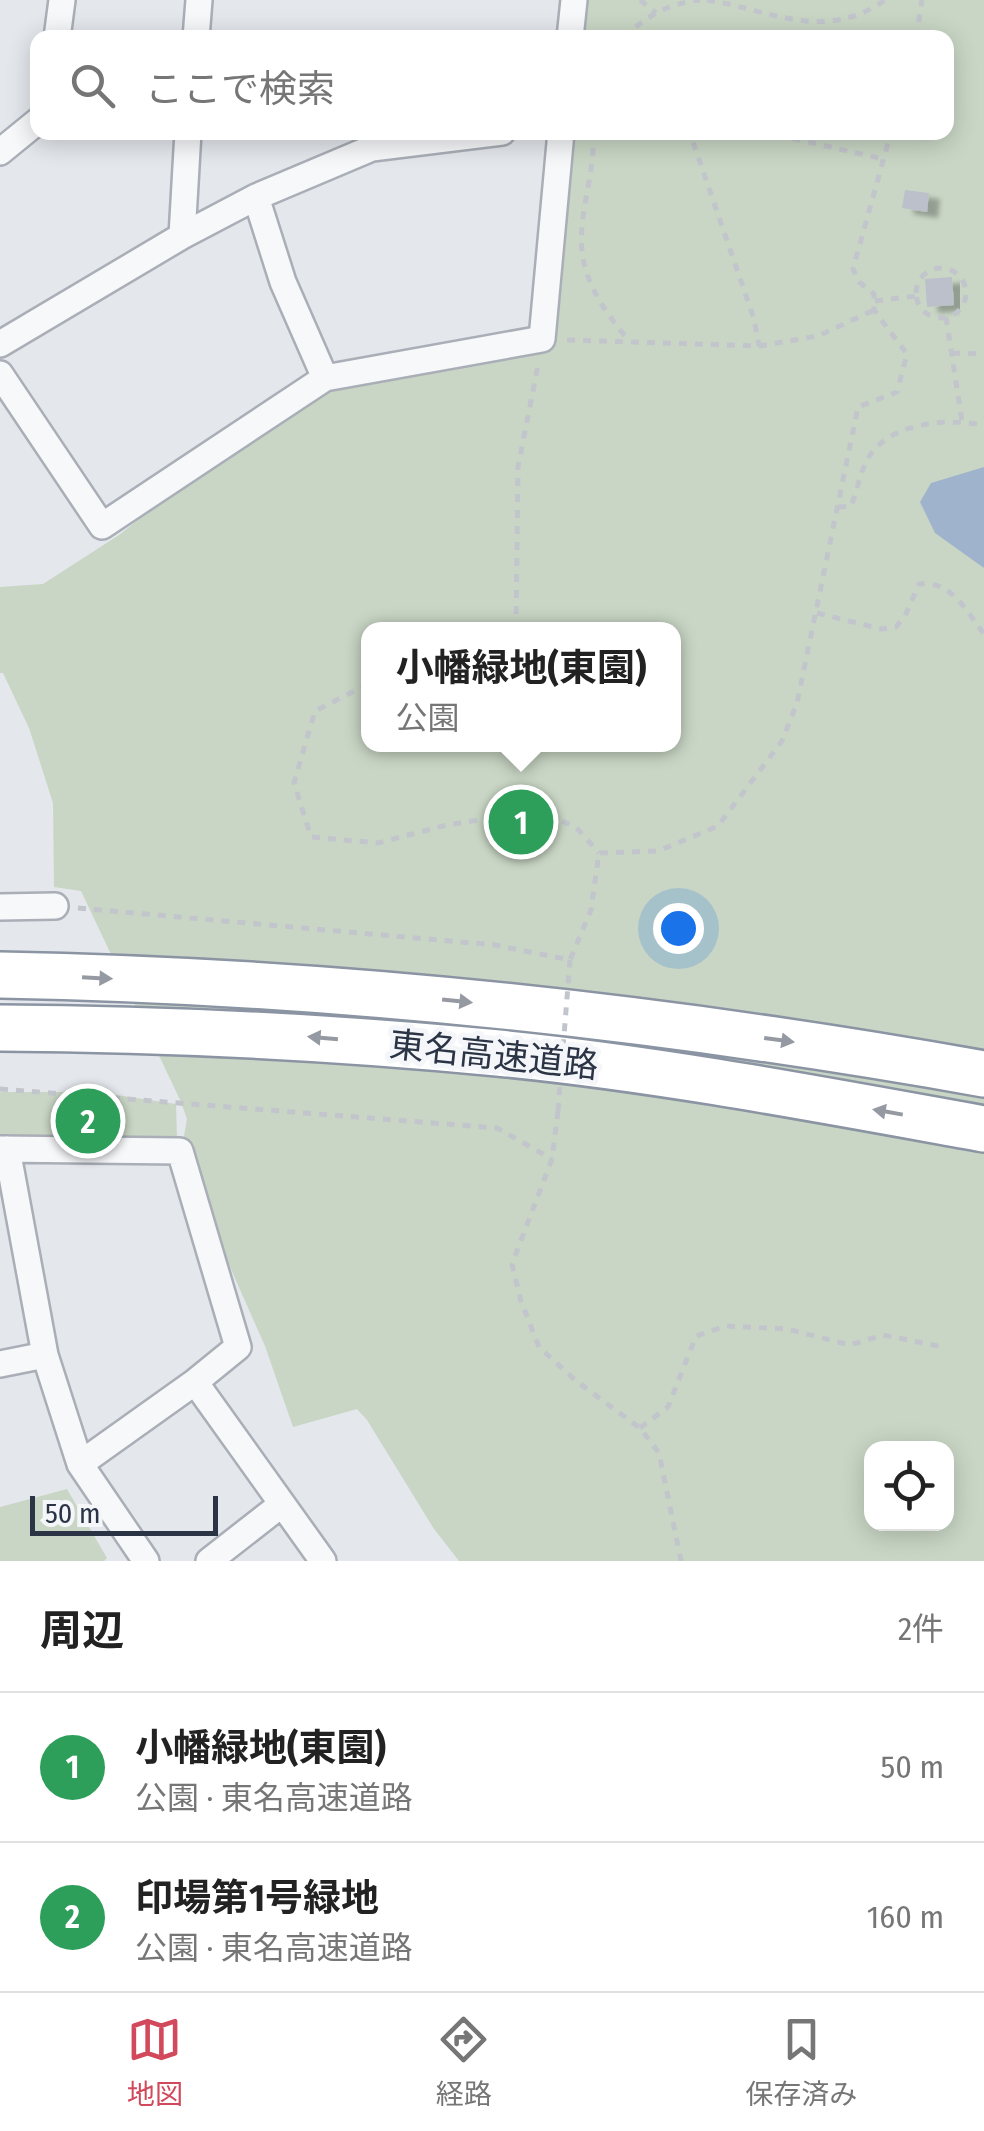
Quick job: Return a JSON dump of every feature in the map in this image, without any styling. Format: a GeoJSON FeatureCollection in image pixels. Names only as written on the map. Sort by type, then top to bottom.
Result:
{"type":"FeatureCollection","features":[{"type":"Feature","properties":{"kind":"highway","name":"東名高速道路"},"geometry":{"type":"LineString","coordinates":[[0,975],[264,986],[480,1004],[800,1043],[984,1074]]}},
{"type":"Feature","properties":{"kind":"highway","name":"東名高速道路"},"geometry":{"type":"LineString","coordinates":[[0,1028],[288,1035],[502,1053],[696,1079],[984,1129]]}},
{"type":"Feature","properties":{"kind":"street"},"geometry":{"type":"LineString","coordinates":[[58,30],[62,0]]}},
{"type":"Feature","properties":{"kind":"street"},"geometry":{"type":"LineString","coordinates":[[197,30],[199,0]]}},
{"type":"Feature","properties":{"kind":"street"},"geometry":{"type":"LineString","coordinates":[[571,30],[574,0]]}},
{"type":"Feature","properties":{"kind":"street"},"geometry":{"type":"LineString","coordinates":[[0,152],[30,127]]}},
{"type":"Feature","properties":{"kind":"street"},"geometry":{"type":"LineString","coordinates":[[182,236],[188,140]]}},
{"type":"Feature","properties":{"kind":"street"},"geometry":{"type":"LineString","coordinates":[[0,344],[256,196],[372,148],[437,140]]}},
{"type":"Feature","properties":{"kind":"street"},"geometry":{"type":"LineString","coordinates":[[0,374],[102,526],[325,378],[542,339],[560,140]]}},
{"type":"Feature","properties":{"kind":"street"},"geometry":{"type":"LineString","coordinates":[[256,196],[283,282],[325,378]]}},
{"type":"Feature","properties":{"kind":"street"},"geometry":{"type":"LineString","coordinates":[[0,906],[55,906]]}},
{"type":"Feature","properties":{"kind":"street"},"geometry":{"type":"LineString","coordinates":[[80,1464],[238,1347],[180,1150],[4,1149],[45,1355],[80,1464],[146,1561]]}},
{"type":"Feature","properties":{"kind":"street"},"geometry":{"type":"LineString","coordinates":[[0,1364],[45,1355]]}},
{"type":"Feature","properties":{"kind":"street"},"geometry":{"type":"LineString","coordinates":[[195,1382],[323,1561]]}},
{"type":"Feature","properties":{"kind":"street"},"geometry":{"type":"LineString","coordinates":[[209,1561],[282,1504]]}},
{"type":"Feature","properties":{"kind":"path"},"geometry":{"type":"LineString","coordinates":[[640,0],[656,13]]}},
{"type":"Feature","properties":{"kind":"path"},"geometry":{"type":"LineString","coordinates":[[632,30],[645,18],[680,2],[703,0],[793,22],[822,22],[848,19],[885,0]]}},
{"type":"Feature","properties":{"kind":"path"},"geometry":{"type":"LineString","coordinates":[[917,30],[922,0]]}},
{"type":"Feature","properties":{"kind":"path"},"geometry":{"type":"LineString","coordinates":[[593,140],[582,252],[594,292],[629,341]]}},
{"type":"Feature","properties":{"kind":"path"},"geometry":{"type":"LineString","coordinates":[[692,140],[754,320],[759,346]]}},
{"type":"Feature","properties":{"kind":"path"},"geometry":{"type":"LineString","coordinates":[[803,140],[883,159]]}},
{"type":"Feature","properties":{"kind":"path"},"geometry":{"type":"LineString","coordinates":[[598,854],[658,851],[718,826],[782,741],[796,703],[817,613],[858,407],[897,392],[908,354],[874,310],[874,294],[859,282],[853,269],[888,140]]}},
{"type":"Feature","properties":{"kind":"path"},"geometry":{"type":"LineString","coordinates":[[942,268],[954,272],[963,282],[966,294],[962,307],[946,318],[927,314],[918,305],[920,280],[929,270],[942,268]]}},
{"type":"Feature","properties":{"kind":"path"},"geometry":{"type":"LineString","coordinates":[[874,301],[916,296]]}},
{"type":"Feature","properties":{"kind":"path"},"geometry":{"type":"LineString","coordinates":[[516,622],[518,467],[542,339],[759,346],[818,336],[874,310]]}},
{"type":"Feature","properties":{"kind":"path"},"geometry":{"type":"LineString","coordinates":[[946,318],[962,421]]}},
{"type":"Feature","properties":{"kind":"path"},"geometry":{"type":"LineString","coordinates":[[951,353],[984,354]]}},
{"type":"Feature","properties":{"kind":"path"},"geometry":{"type":"LineString","coordinates":[[838,507],[851,506],[866,462],[877,447],[926,423],[962,421],[984,425]]}},
{"type":"Feature","properties":{"kind":"path"},"geometry":{"type":"LineString","coordinates":[[817,613],[881,629],[896,627],[919,584],[927,582],[946,586],[984,634]]}},
{"type":"Feature","properties":{"kind":"path"},"geometry":{"type":"LineString","coordinates":[[361,688],[316,711],[294,783],[311,837],[378,843],[446,825],[537,811],[576,826],[598,854],[591,910],[570,960],[552,1159],[512,1264],[520,1301],[539,1347],[574,1380],[640,1428],[659,1453],[681,1561]]}},
{"type":"Feature","properties":{"kind":"path"},"geometry":{"type":"LineString","coordinates":[[55,906],[495,944],[570,960]]}},
{"type":"Feature","properties":{"kind":"path"},"geometry":{"type":"LineString","coordinates":[[0,1089],[497,1128],[552,1159]]}},
{"type":"Feature","properties":{"kind":"path"},"geometry":{"type":"LineString","coordinates":[[640,1428],[668,1408],[696,1336],[726,1326],[787,1330],[850,1345],[883,1336],[943,1347]]}},
{"type":"Feature","properties":{"kind":"green space"},"geometry":{"type":"Polygon","coordinates":[[[588,0],[984,0],[984,1561],[459,1561],[357,1409],[293,1427],[265,1346],[205,1201],[184,1136],[187,1119],[181,1102],[81,891],[54,887],[53,803],[29,728],[0,673],[0,587],[43,584],[119,535],[240,440],[288,408],[357,382],[551,326],[563,192],[574,140],[954,140],[954,30],[585,30],[588,0]]]}},
{"type":"Feature","properties":{"kind":"green space"},"geometry":{"type":"Polygon","coordinates":[[[0,1092],[97,1092],[176,1104],[177,1139],[0,1138],[0,1092]]]}},
{"type":"Feature","properties":{"kind":"green space"},"geometry":{"type":"Polygon","coordinates":[[[67,1489],[107,1558],[0,1561],[0,1507],[67,1489]]]}},
{"type":"Feature","properties":{"kind":"water"},"geometry":{"type":"Polygon","coordinates":[[[984,467],[984,568],[935,533],[920,502],[931,483],[984,467]]]}},
{"type":"Feature","properties":{"kind":"building"},"geometry":{"type":"Polygon","coordinates":[[[905,190],[929,193],[927,212],[902,208],[905,190]]]}},
{"type":"Feature","properties":{"kind":"building"},"geometry":{"type":"Polygon","coordinates":[[[952,277],[954,305],[927,307],[925,279],[952,277]]]}},
{"type":"Feature","properties":{"kind":"place","name":"小幡緑地(東園)"},"geometry":{"type":"Point","coordinates":[521,822]}},
{"type":"Feature","properties":{"kind":"place","name":"印場第1号緑地"},"geometry":{"type":"Point","coordinates":[88,1121]}}]}
